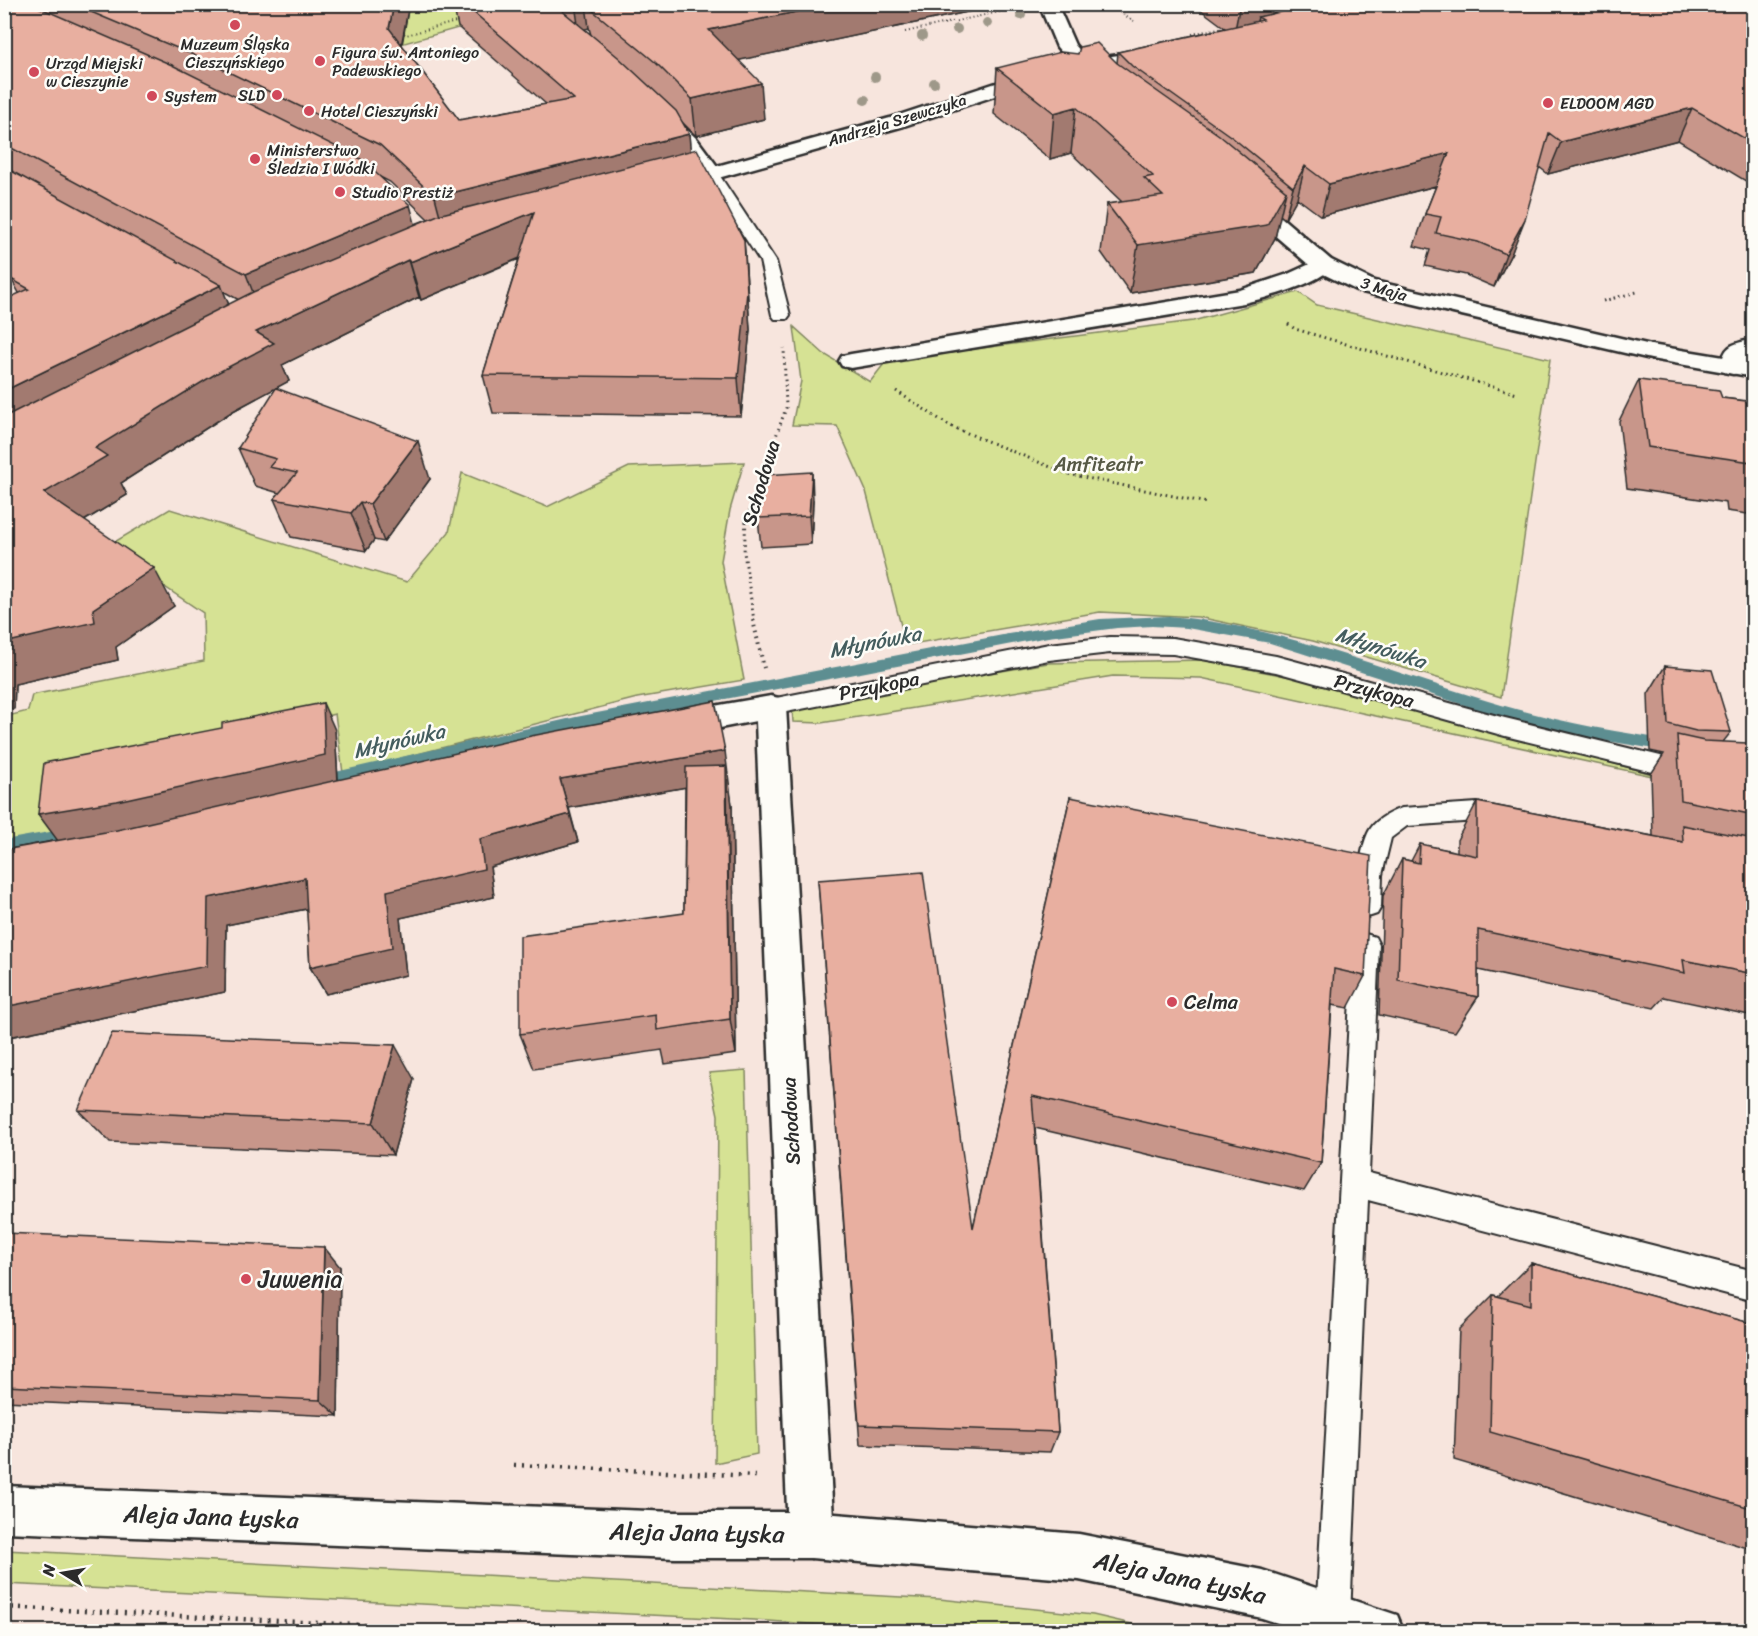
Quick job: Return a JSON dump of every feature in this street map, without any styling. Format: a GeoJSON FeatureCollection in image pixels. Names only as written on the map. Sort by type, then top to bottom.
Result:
{"type":"FeatureCollection","features":[{"type":"Feature","properties":{"kind":"street"},"geometry":{"type":"LineString","coordinates":[[1048,4],[1066,47],[1119,103]]}},
{"type":"Feature","properties":{"kind":"street","name":"Andrzeja Szewczyka"},"geometry":{"type":"LineString","coordinates":[[650,191],[897,122],[1015,83],[1083,66],[1208,49]]}},
{"type":"Feature","properties":{"kind":"street"},"geometry":{"type":"LineString","coordinates":[[640,95],[690,143],[711,173]]}},
{"type":"Feature","properties":{"kind":"street","name":"3 Maja"},"geometry":{"type":"LineString","coordinates":[[1227,183],[1323,265],[1366,286],[1651,352],[1743,368]]}},
{"type":"Feature","properties":{"kind":"street"},"geometry":{"type":"LineString","coordinates":[[851,360],[1244,296],[1296,279],[1323,265]]}},
{"type":"Feature","properties":{"kind":"street"},"geometry":{"type":"LineString","coordinates":[[1743,368],[1735,353],[1754,346]]}},
{"type":"Feature","properties":{"kind":"street","name":"Przykopa"},"geometry":{"type":"LineString","coordinates":[[649,729],[769,691]]}},
{"type":"Feature","properties":{"kind":"street","name":"Schodowa"},"geometry":{"type":"LineString","coordinates":[[769,691],[811,1535]]}},
{"type":"Feature","properties":{"kind":"street","name":"Aleja Jana Łyska"},"geometry":{"type":"LineString","coordinates":[[4,1509],[675,1535],[811,1535],[1079,1557],[1262,1594],[1380,1632]]}},
{"type":"Feature","properties":{"kind":"lane"},"geometry":{"type":"LineString","coordinates":[[711,173],[768,261],[781,315]]}},
{"type":"Feature","properties":{"kind":"lane","name":"Przykopa"},"geometry":{"type":"LineString","coordinates":[[769,691],[1110,645],[1173,646],[1276,664],[1506,727],[1677,769],[1754,772]]}},
{"type":"Feature","properties":{"kind":"lane"},"geometry":{"type":"LineString","coordinates":[[1333,1617],[1370,875],[1380,833],[1402,817],[1477,812],[1523,822]]}},
{"type":"Feature","properties":{"kind":"lane"},"geometry":{"type":"LineString","coordinates":[[1354,1183],[1754,1286]]}},
{"type":"Feature","properties":{"kind":"path"},"geometry":{"type":"LineString","coordinates":[[1106,4],[1141,26]]}},
{"type":"Feature","properties":{"kind":"path"},"geometry":{"type":"LineString","coordinates":[[905,32],[1017,8]]}},
{"type":"Feature","properties":{"kind":"path"},"geometry":{"type":"LineString","coordinates":[[399,29],[406,35],[470,18]]}},
{"type":"Feature","properties":{"kind":"path"},"geometry":{"type":"LineString","coordinates":[[1208,49],[1188,35],[1234,25]]}},
{"type":"Feature","properties":{"kind":"path"},"geometry":{"type":"LineString","coordinates":[[1244,296],[1295,329],[1517,394]]}},
{"type":"Feature","properties":{"kind":"path","name":"Schodowa"},"geometry":{"type":"LineString","coordinates":[[769,691],[748,600],[744,552],[746,521],[786,408],[784,338]]}},
{"type":"Feature","properties":{"kind":"path"},"geometry":{"type":"LineString","coordinates":[[889,387],[950,426],[1068,474],[1206,503]]}},
{"type":"Feature","properties":{"kind":"path"},"geometry":{"type":"LineString","coordinates":[[514,1465],[678,1474],[755,1477],[761,1475]]}},
{"type":"Feature","properties":{"kind":"path"},"geometry":{"type":"LineString","coordinates":[[4,1607],[497,1632]]}},
{"type":"Feature","properties":{"kind":"green space"},"geometry":{"type":"Polygon","coordinates":[[[341,5],[494,5],[505,15],[376,51],[341,5]]]}},
{"type":"Feature","properties":{"kind":"green space","name":"Amfiteatr"},"geometry":{"type":"Polygon","coordinates":[[[1298,292],[1317,305],[1550,359],[1501,697],[1313,641],[1198,617],[1100,612],[906,645],[866,491],[837,426],[792,425],[801,381],[794,327],[824,354],[870,382],[887,360],[1193,321],[1298,292]]]}},
{"type":"Feature","properties":{"kind":"green space"},"geometry":{"type":"Polygon","coordinates":[[[744,462],[730,510],[721,561],[744,680],[637,698],[343,773],[335,714],[57,778],[54,835],[5,843],[4,717],[28,711],[32,695],[204,661],[203,613],[106,547],[170,509],[407,582],[449,532],[462,473],[547,507],[629,467],[744,462]]]}},
{"type":"Feature","properties":{"kind":"green space"},"geometry":{"type":"Polygon","coordinates":[[[1204,660],[1306,680],[1689,784],[1201,678],[1113,676],[821,723],[793,722],[792,707],[1048,663],[1204,660]]]}},
{"type":"Feature","properties":{"kind":"green space"},"geometry":{"type":"Polygon","coordinates":[[[746,1070],[757,1454],[715,1463],[718,1115],[709,1073],[746,1070]]]}},
{"type":"Feature","properties":{"kind":"green space"},"geometry":{"type":"Polygon","coordinates":[[[5,1550],[939,1599],[1093,1615],[1162,1631],[906,1631],[754,1620],[5,1584],[5,1550]]]}},
{"type":"Feature","properties":{"kind":"building"},"geometry":{"type":"Polygon","coordinates":[[[4,4],[31,4],[172,65],[361,159],[410,205],[246,274],[4,144],[4,4]]]}},
{"type":"Feature","properties":{"kind":"building"},"geometry":{"type":"Polygon","coordinates":[[[72,4],[394,4],[389,28],[459,120],[574,99],[464,4],[554,4],[618,57],[676,111],[689,134],[435,197],[380,145],[189,53],[72,4]]]}},
{"type":"Feature","properties":{"kind":"building"},"geometry":{"type":"Polygon","coordinates":[[[587,4],[834,4],[709,30],[761,83],[692,99],[655,62],[587,4]]]}},
{"type":"Feature","properties":{"kind":"building"},"geometry":{"type":"Polygon","coordinates":[[[1315,4],[1754,4],[1754,144],[1692,108],[1561,142],[1549,133],[1525,219],[1506,254],[1478,242],[1436,233],[1441,217],[1425,214],[1449,153],[1329,184],[1305,166],[1293,187],[1233,138],[1132,66],[1118,52],[1263,20],[1258,17],[1315,4]]]}},
{"type":"Feature","properties":{"kind":"building"},"geometry":{"type":"Polygon","coordinates":[[[1097,43],[1117,63],[1219,135],[1286,191],[1267,225],[1138,245],[1107,204],[1163,196],[1144,178],[1153,176],[1076,107],[1054,113],[997,68],[1061,52],[1078,54],[1080,47],[1097,43]]]}},
{"type":"Feature","properties":{"kind":"building"},"geometry":{"type":"Polygon","coordinates":[[[697,149],[744,240],[747,292],[738,378],[483,375],[534,212],[410,262],[408,260],[256,332],[274,343],[217,373],[95,448],[107,456],[44,493],[154,568],[93,609],[95,622],[4,643],[4,417],[253,292],[438,215],[697,149]]]}},
{"type":"Feature","properties":{"kind":"building"},"geometry":{"type":"Polygon","coordinates":[[[4,167],[221,285],[4,391],[4,300],[29,289],[11,279],[4,266],[4,167]]]}},
{"type":"Feature","properties":{"kind":"building"},"geometry":{"type":"Polygon","coordinates":[[[1639,380],[1719,390],[1722,398],[1754,402],[1754,470],[1752,470],[1751,462],[1648,447],[1639,380]]]}},
{"type":"Feature","properties":{"kind":"building"},"geometry":{"type":"Polygon","coordinates":[[[276,388],[418,441],[370,504],[360,502],[351,513],[274,499],[297,473],[269,467],[276,459],[238,448],[276,388]]]}},
{"type":"Feature","properties":{"kind":"building"},"geometry":{"type":"Polygon","coordinates":[[[812,472],[809,516],[758,518],[764,475],[812,472]]]}},
{"type":"Feature","properties":{"kind":"building"},"geometry":{"type":"Polygon","coordinates":[[[1665,666],[1712,670],[1731,732],[1696,731],[1668,724],[1665,666]]]}},
{"type":"Feature","properties":{"kind":"building"},"geometry":{"type":"Polygon","coordinates":[[[715,701],[725,751],[560,779],[570,814],[480,839],[484,869],[387,891],[392,948],[310,967],[305,878],[208,898],[207,966],[4,1007],[4,850],[117,830],[531,736],[715,701]]]}},
{"type":"Feature","properties":{"kind":"building"},"geometry":{"type":"Polygon","coordinates":[[[323,703],[325,755],[117,801],[38,814],[44,763],[222,728],[222,723],[323,703]]]}},
{"type":"Feature","properties":{"kind":"building"},"geometry":{"type":"Polygon","coordinates":[[[1677,735],[1704,741],[1747,743],[1754,764],[1754,815],[1681,800],[1677,735]]]}},
{"type":"Feature","properties":{"kind":"building"},"geometry":{"type":"Polygon","coordinates":[[[726,766],[730,1019],[657,1030],[656,1015],[520,1034],[520,936],[684,913],[686,767],[726,766]]]}},
{"type":"Feature","properties":{"kind":"building"},"geometry":{"type":"Polygon","coordinates":[[[1070,797],[1371,856],[1365,976],[1334,969],[1321,1163],[1032,1096],[1058,1432],[859,1425],[818,880],[923,872],[973,1228],[1070,797]]]}},
{"type":"Feature","properties":{"kind":"building"},"geometry":{"type":"Polygon","coordinates":[[[1477,802],[1683,842],[1682,825],[1754,839],[1754,974],[1683,960],[1685,973],[1478,930],[1478,997],[1398,980],[1402,859],[1419,863],[1420,844],[1477,856],[1477,802]]]}},
{"type":"Feature","properties":{"kind":"building"},"geometry":{"type":"Polygon","coordinates":[[[112,1033],[395,1045],[373,1123],[78,1110],[112,1033]]]}},
{"type":"Feature","properties":{"kind":"building"},"geometry":{"type":"Polygon","coordinates":[[[4,1233],[324,1247],[320,1400],[4,1386],[4,1233]]]}},
{"type":"Feature","properties":{"kind":"building"},"geometry":{"type":"Polygon","coordinates":[[[1531,1263],[1754,1324],[1754,1509],[1490,1432],[1493,1295],[1531,1305],[1531,1263]]]}},
{"type":"Feature","properties":{"kind":"waterway","name":"Młynówka"},"geometry":{"type":"LineString","coordinates":[[318,782],[543,730],[694,699],[1048,632],[1152,621],[1229,629],[1270,638],[1350,661],[1508,713],[1549,724],[1672,746]]}},
{"type":"Feature","properties":{"kind":"waterway","name":"Młynówka"},"geometry":{"type":"LineString","coordinates":[[4,847],[78,834]]}},
{"type":"Feature","properties":{"kind":"place","name":"Muzeum Śląska Cieszyńskiego"},"geometry":{"type":"Point","coordinates":[235,25]}},
{"type":"Feature","properties":{"kind":"place","name":"Figura św. Antoniego Padewskiego"},"geometry":{"type":"Point","coordinates":[320,61]}},
{"type":"Feature","properties":{"kind":"place","name":"Urząd Miejski w Cieszynie"},"geometry":{"type":"Point","coordinates":[34,72]}},
{"type":"Feature","properties":{"kind":"place","name":"SLD"},"geometry":{"type":"Point","coordinates":[277,95]}},
{"type":"Feature","properties":{"kind":"place","name":"System"},"geometry":{"type":"Point","coordinates":[152,96]}},
{"type":"Feature","properties":{"kind":"place","name":"ELDOOM AGD"},"geometry":{"type":"Point","coordinates":[1548,103]}},
{"type":"Feature","properties":{"kind":"place","name":"Hotel Cieszyński"},"geometry":{"type":"Point","coordinates":[309,111]}},
{"type":"Feature","properties":{"kind":"place","name":"Ministerstwo Śledzia I Wódki"},"geometry":{"type":"Point","coordinates":[255,159]}},
{"type":"Feature","properties":{"kind":"place","name":"Studio Prestiż"},"geometry":{"type":"Point","coordinates":[340,192]}},
{"type":"Feature","properties":{"kind":"place","name":"Celma"},"geometry":{"type":"Point","coordinates":[1172,1002]}},
{"type":"Feature","properties":{"kind":"place","name":"Juwenia"},"geometry":{"type":"Point","coordinates":[246,1279]}}]}
